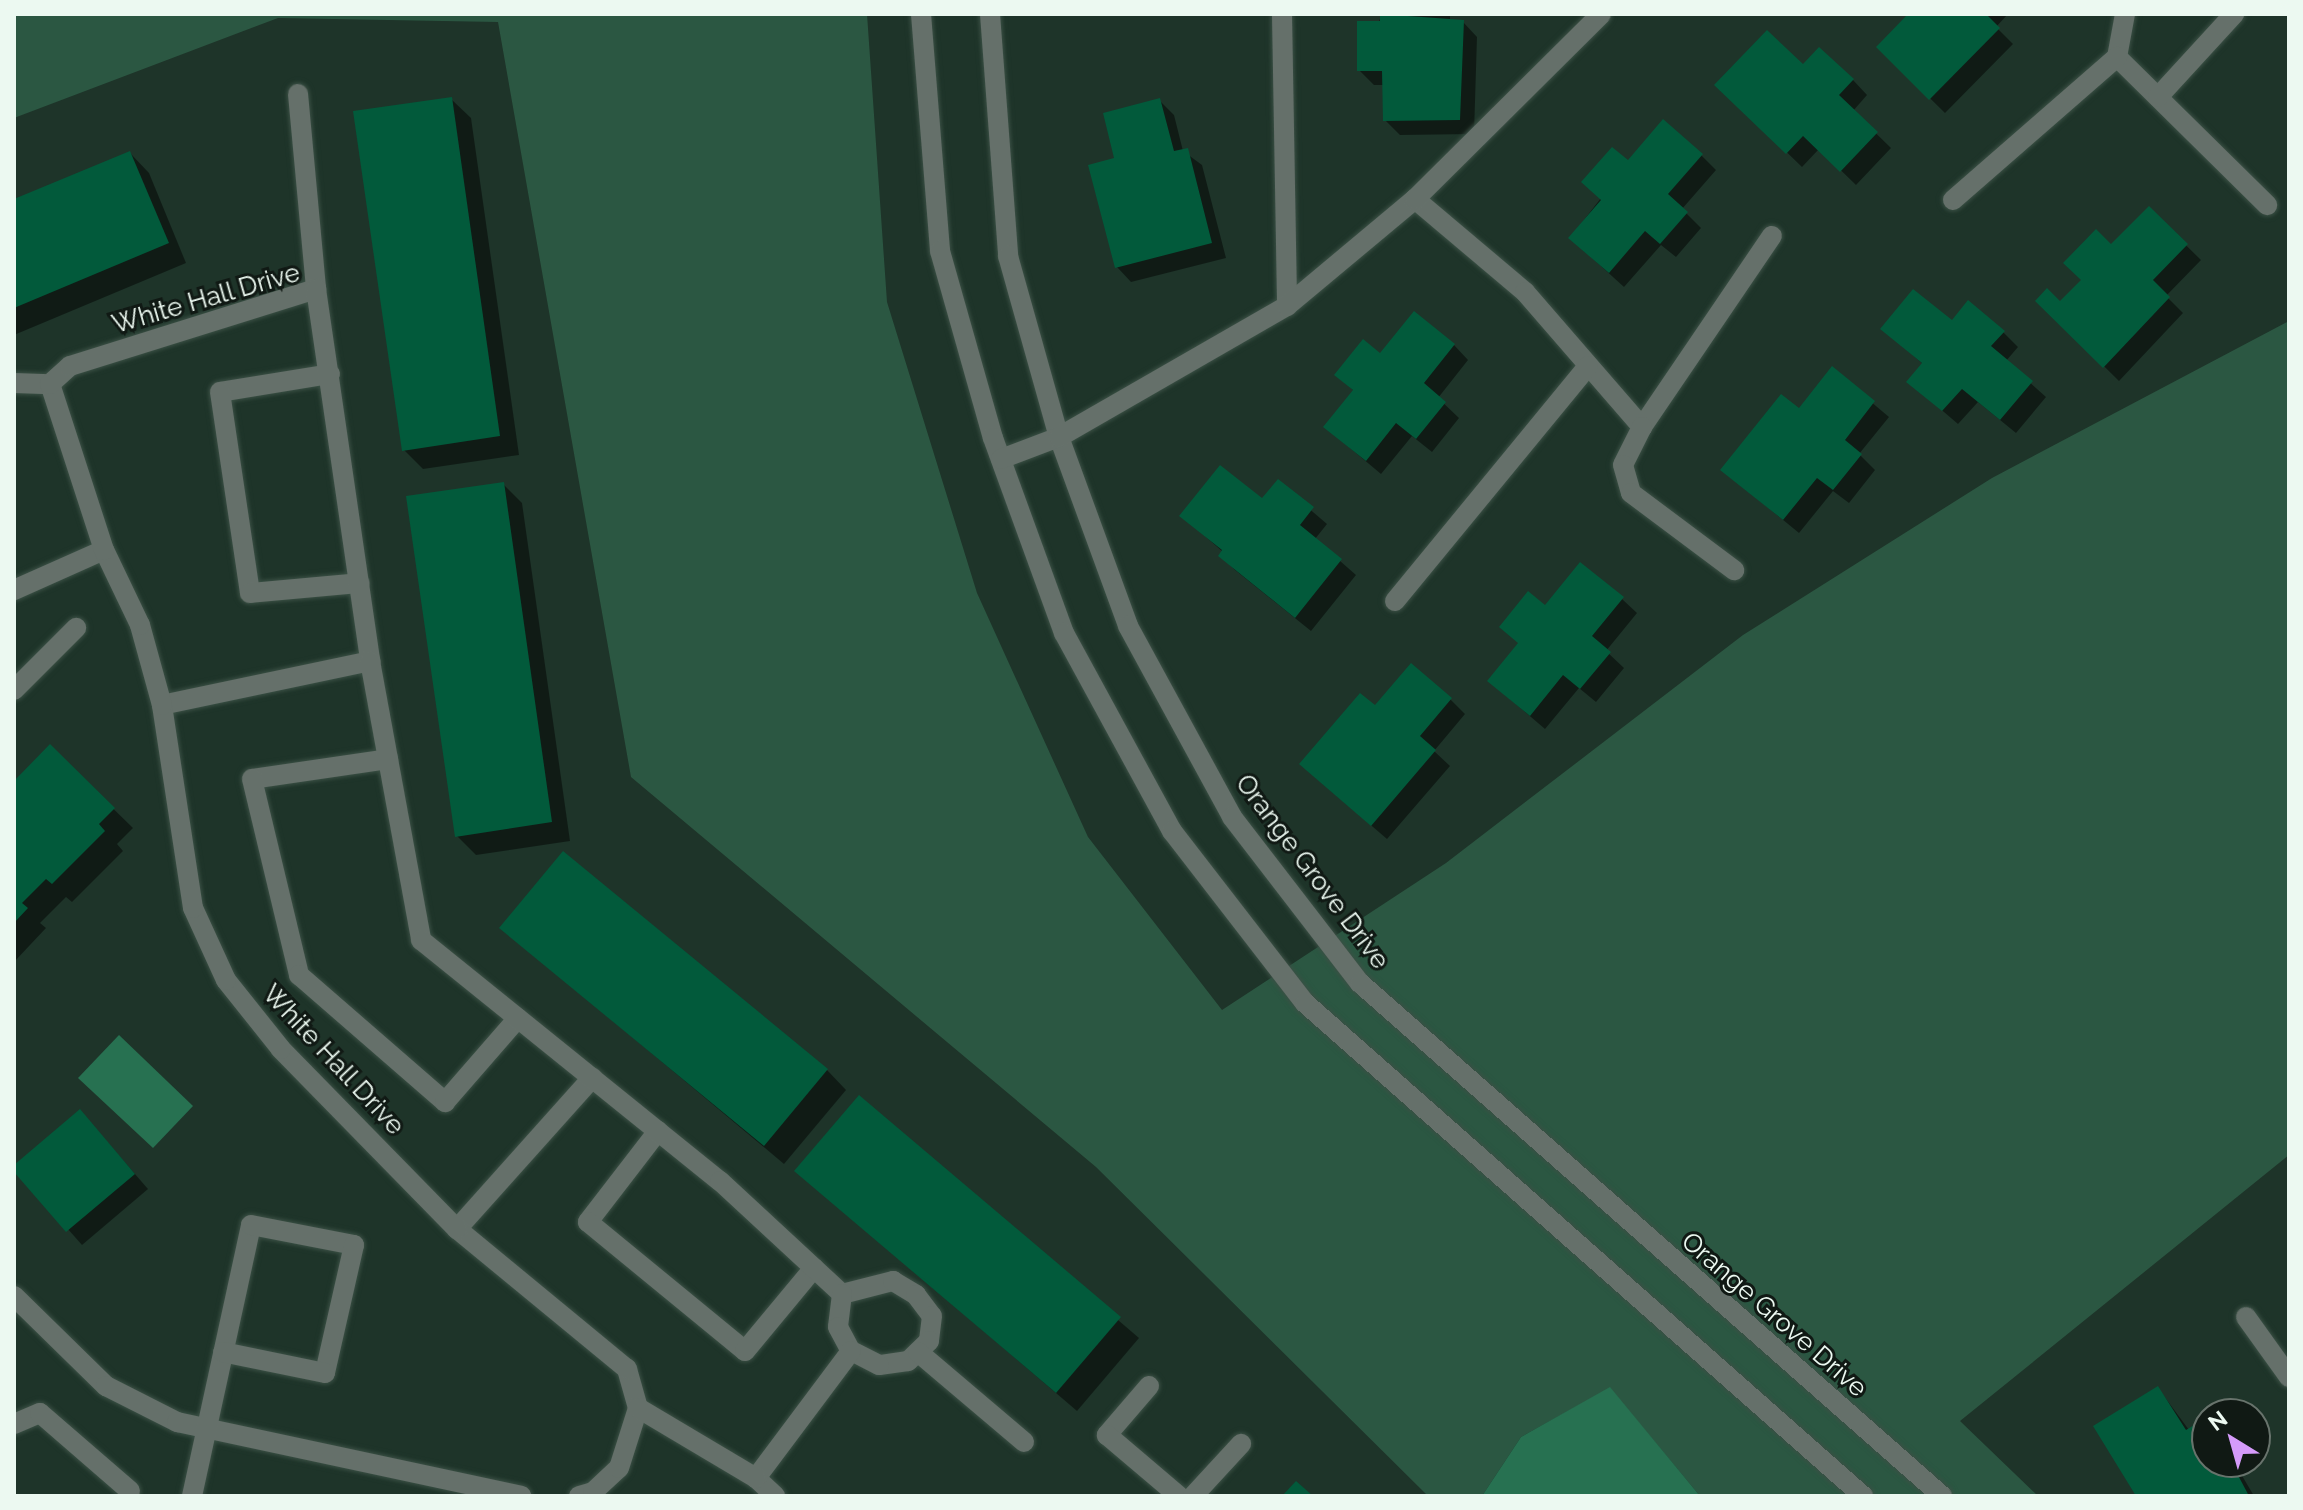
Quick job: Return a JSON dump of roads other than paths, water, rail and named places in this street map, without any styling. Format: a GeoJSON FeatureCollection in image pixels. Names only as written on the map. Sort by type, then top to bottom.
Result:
{"type":"FeatureCollection","features":[{"type":"Feature","properties":{"kind":"street"},"geometry":{"type":"LineString","coordinates":[[921,14],[940,251],[1001,459],[1064,633],[1172,831],[1305,1003],[1863,1496]]}},
{"type":"Feature","properties":{"kind":"street","name":"Orange Grove Drive"},"geometry":{"type":"LineString","coordinates":[[990,14],[1008,256],[1059,437],[1128,626],[1232,817],[1360,983],[1942,1496]]}},
{"type":"Feature","properties":{"kind":"street"},"geometry":{"type":"LineString","coordinates":[[1282,14],[1287,306]]}},
{"type":"Feature","properties":{"kind":"street"},"geometry":{"type":"LineString","coordinates":[[1001,459],[1059,437],[1287,306],[1415,199],[1601,14]]}},
{"type":"Feature","properties":{"kind":"street"},"geometry":{"type":"LineString","coordinates":[[1953,200],[2117,57],[2125,14]]}},
{"type":"Feature","properties":{"kind":"street"},"geometry":{"type":"LineString","coordinates":[[2158,97],[2234,14]]}},
{"type":"Feature","properties":{"kind":"street"},"geometry":{"type":"LineString","coordinates":[[2117,57],[2267,205]]}},
{"type":"Feature","properties":{"kind":"street"},"geometry":{"type":"LineString","coordinates":[[298,94],[316,289]]}},
{"type":"Feature","properties":{"kind":"street"},"geometry":{"type":"LineString","coordinates":[[1415,199],[1525,292],[1642,427]]}},
{"type":"Feature","properties":{"kind":"street"},"geometry":{"type":"LineString","coordinates":[[1734,570],[1631,493],[1623,465],[1642,427],[1772,236]]}},
{"type":"Feature","properties":{"kind":"street","name":"White Hall Drive"},"geometry":{"type":"LineString","coordinates":[[638,1408],[627,1369],[457,1229],[281,1049],[226,980],[193,908],[162,705],[140,625],[104,550],[50,384],[70,366],[316,289],[370,661],[421,940],[658,1131],[842,1294]]}},
{"type":"Feature","properties":{"kind":"street"},"geometry":{"type":"LineString","coordinates":[[1395,601],[1588,366]]}},
{"type":"Feature","properties":{"kind":"street"},"geometry":{"type":"LineString","coordinates":[[330,374],[220,392],[250,593],[360,583]]}},
{"type":"Feature","properties":{"kind":"street"},"geometry":{"type":"LineString","coordinates":[[14,383],[50,384]]}},
{"type":"Feature","properties":{"kind":"street"},"geometry":{"type":"LineString","coordinates":[[14,590],[104,550]]}},
{"type":"Feature","properties":{"kind":"street"},"geometry":{"type":"LineString","coordinates":[[14,690],[76,628]]}},
{"type":"Feature","properties":{"kind":"street"},"geometry":{"type":"LineString","coordinates":[[162,705],[370,661]]}},
{"type":"Feature","properties":{"kind":"street"},"geometry":{"type":"LineString","coordinates":[[388,759],[252,779],[299,975],[445,1102],[518,1018]]}},
{"type":"Feature","properties":{"kind":"street"},"geometry":{"type":"LineString","coordinates":[[457,1229],[592,1078]]}},
{"type":"Feature","properties":{"kind":"street"},"geometry":{"type":"LineString","coordinates":[[658,1131],[588,1222],[745,1351],[814,1268]]}},
{"type":"Feature","properties":{"kind":"street"},"geometry":{"type":"LineString","coordinates":[[192,1496],[206,1428],[251,1225],[354,1245],[325,1373],[223,1352]]}},
{"type":"Feature","properties":{"kind":"street"},"geometry":{"type":"LineString","coordinates":[[893,1281],[916,1295],[932,1316],[929,1341],[908,1361],[879,1365],[851,1351],[838,1327],[842,1294],[893,1281]]}},
{"type":"Feature","properties":{"kind":"street"},"geometry":{"type":"LineString","coordinates":[[14,1296],[106,1386],[177,1422],[521,1496]]}},
{"type":"Feature","properties":{"kind":"street"},"geometry":{"type":"LineString","coordinates":[[2246,1317],[2289,1377]]}},
{"type":"Feature","properties":{"kind":"street"},"geometry":{"type":"LineString","coordinates":[[756,1478],[851,1351]]}},
{"type":"Feature","properties":{"kind":"street"},"geometry":{"type":"LineString","coordinates":[[918,1352],[1024,1442]]}},
{"type":"Feature","properties":{"kind":"street"},"geometry":{"type":"LineString","coordinates":[[1149,1386],[1107,1435],[1179,1496]]}},
{"type":"Feature","properties":{"kind":"street"},"geometry":{"type":"LineString","coordinates":[[589,1495],[619,1468],[638,1408],[756,1478],[775,1496]]}},
{"type":"Feature","properties":{"kind":"street"},"geometry":{"type":"LineString","coordinates":[[14,1424],[40,1413],[130,1491]]}},
{"type":"Feature","properties":{"kind":"street"},"geometry":{"type":"LineString","coordinates":[[1193,1496],[1241,1444]]}}]}
